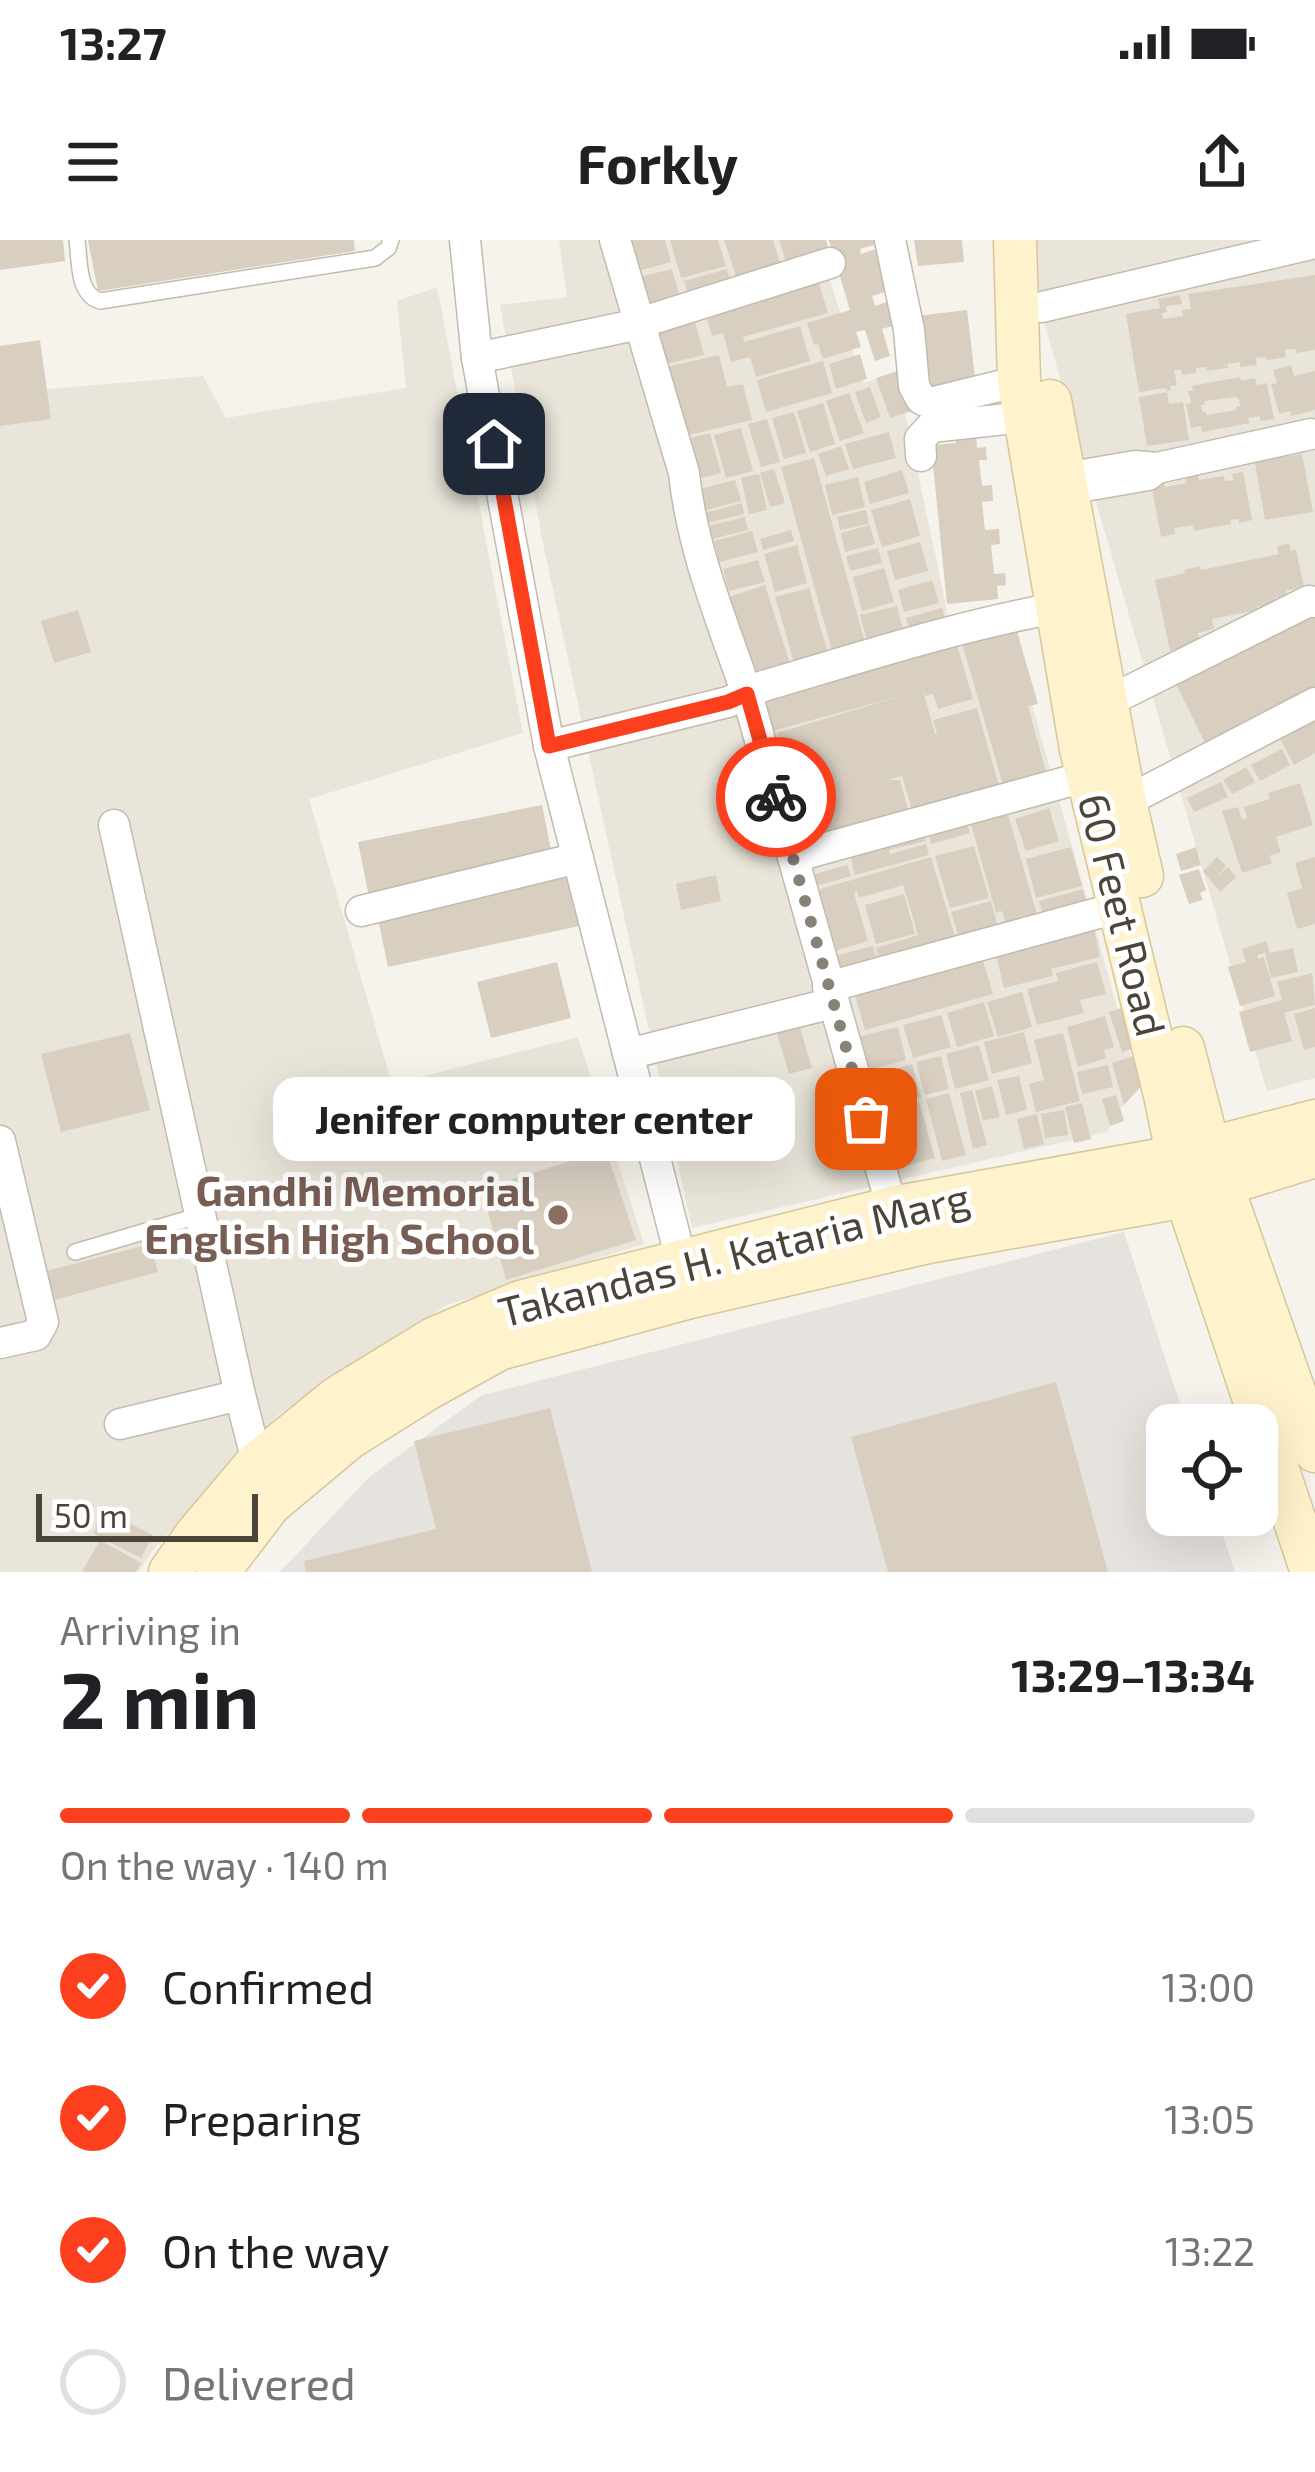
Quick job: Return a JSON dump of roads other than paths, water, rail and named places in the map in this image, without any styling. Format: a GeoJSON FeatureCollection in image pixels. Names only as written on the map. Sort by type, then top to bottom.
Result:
{"type":"FeatureCollection","features":[{"type":"Feature","properties":{"kind":"main road","name":"60 Feet Road"},"geometry":{"type":"LineString","coordinates":[[1016,240],[1022,399],[1070,627],[1088,776],[1165,1094],[1198,1172],[1312,1572]]}},
{"type":"Feature","properties":{"kind":"main road","name":"60 Feet Road"},"geometry":{"type":"LineString","coordinates":[[1045,240],[1042,356],[1066,484],[1070,627],[1107,702],[1125,802],[1197,1104],[1198,1172]]}},
{"type":"Feature","properties":{"kind":"main road"},"geometry":{"type":"LineString","coordinates":[[1198,1172],[1315,1121]]}},
{"type":"Feature","properties":{"kind":"main road"},"geometry":{"type":"LineString","coordinates":[[1198,1172],[1315,1156]]}},
{"type":"Feature","properties":{"kind":"main road"},"geometry":{"type":"LineString","coordinates":[[1198,1172],[1315,1451]]}},
{"type":"Feature","properties":{"kind":"main road","name":"Takandas H. Kataria Marg"},"geometry":{"type":"LineString","coordinates":[[218,1572],[270,1504],[349,1438],[499,1349],[686,1278],[892,1208],[1002,1208],[1198,1172]]}},
{"type":"Feature","properties":{"kind":"main road","name":"Takandas H. Kataria Marg"},"geometry":{"type":"LineString","coordinates":[[170,1572],[256,1463],[337,1398],[435,1339],[520,1302],[928,1242],[1002,1208]]}},
{"type":"Feature","properties":{"kind":"street"},"geometry":{"type":"LineString","coordinates":[[465,240],[477,358],[549,746],[686,1278]]}},
{"type":"Feature","properties":{"kind":"street"},"geometry":{"type":"LineString","coordinates":[[615,240],[684,473],[697,548],[747,694],[892,1208]]}},
{"type":"Feature","properties":{"kind":"street"},"geometry":{"type":"LineString","coordinates":[[890,240],[909,331],[914,386],[921,399],[930,403],[1022,399]]}},
{"type":"Feature","properties":{"kind":"street"},"geometry":{"type":"LineString","coordinates":[[1042,307],[1315,243]]}},
{"type":"Feature","properties":{"kind":"street"},"geometry":{"type":"LineString","coordinates":[[477,358],[630,326],[830,263]]}},
{"type":"Feature","properties":{"kind":"street"},"geometry":{"type":"LineString","coordinates":[[921,456],[920,439],[931,427],[1022,399]]}},
{"type":"Feature","properties":{"kind":"street"},"geometry":{"type":"LineString","coordinates":[[1066,484],[1135,466],[1157,468],[1312,434]]}},
{"type":"Feature","properties":{"kind":"street"},"geometry":{"type":"LineString","coordinates":[[1107,702],[1315,602]]}},
{"type":"Feature","properties":{"kind":"street"},"geometry":{"type":"LineString","coordinates":[[549,746],[728,702],[763,686],[1019,615],[1070,627]]}},
{"type":"Feature","properties":{"kind":"street"},"geometry":{"type":"LineString","coordinates":[[1125,802],[1315,703]]}},
{"type":"Feature","properties":{"kind":"street"},"geometry":{"type":"LineString","coordinates":[[793,857],[1088,776]]}},
{"type":"Feature","properties":{"kind":"street"},"geometry":{"type":"LineString","coordinates":[[114,825],[240,1395],[270,1504]]}},
{"type":"Feature","properties":{"kind":"street"},"geometry":{"type":"LineString","coordinates":[[361,911],[578,858]]}},
{"type":"Feature","properties":{"kind":"street"},"geometry":{"type":"LineString","coordinates":[[628,1054],[1120,907]]}},
{"type":"Feature","properties":{"kind":"street"},"geometry":{"type":"LineString","coordinates":[[0,1141],[43,1322],[36,1335],[0,1343]]}},
{"type":"Feature","properties":{"kind":"street"},"geometry":{"type":"LineString","coordinates":[[120,1424],[240,1395]]}},
{"type":"Feature","properties":{"kind":"lane"},"geometry":{"type":"LineString","coordinates":[[77,240],[85,292],[100,301],[374,258],[391,240]]}},
{"type":"Feature","properties":{"kind":"lane"},"geometry":{"type":"LineString","coordinates":[[75,1252],[200,1215]]}},
{"type":"Feature","properties":{"kind":"place","name":"Jenifer computer center"},"geometry":{"type":"Point","coordinates":[866,1119]}},
{"type":"Feature","properties":{"kind":"place","name":"Gandhi Memorial English High School"},"geometry":{"type":"Point","coordinates":[558,1215]}}]}
